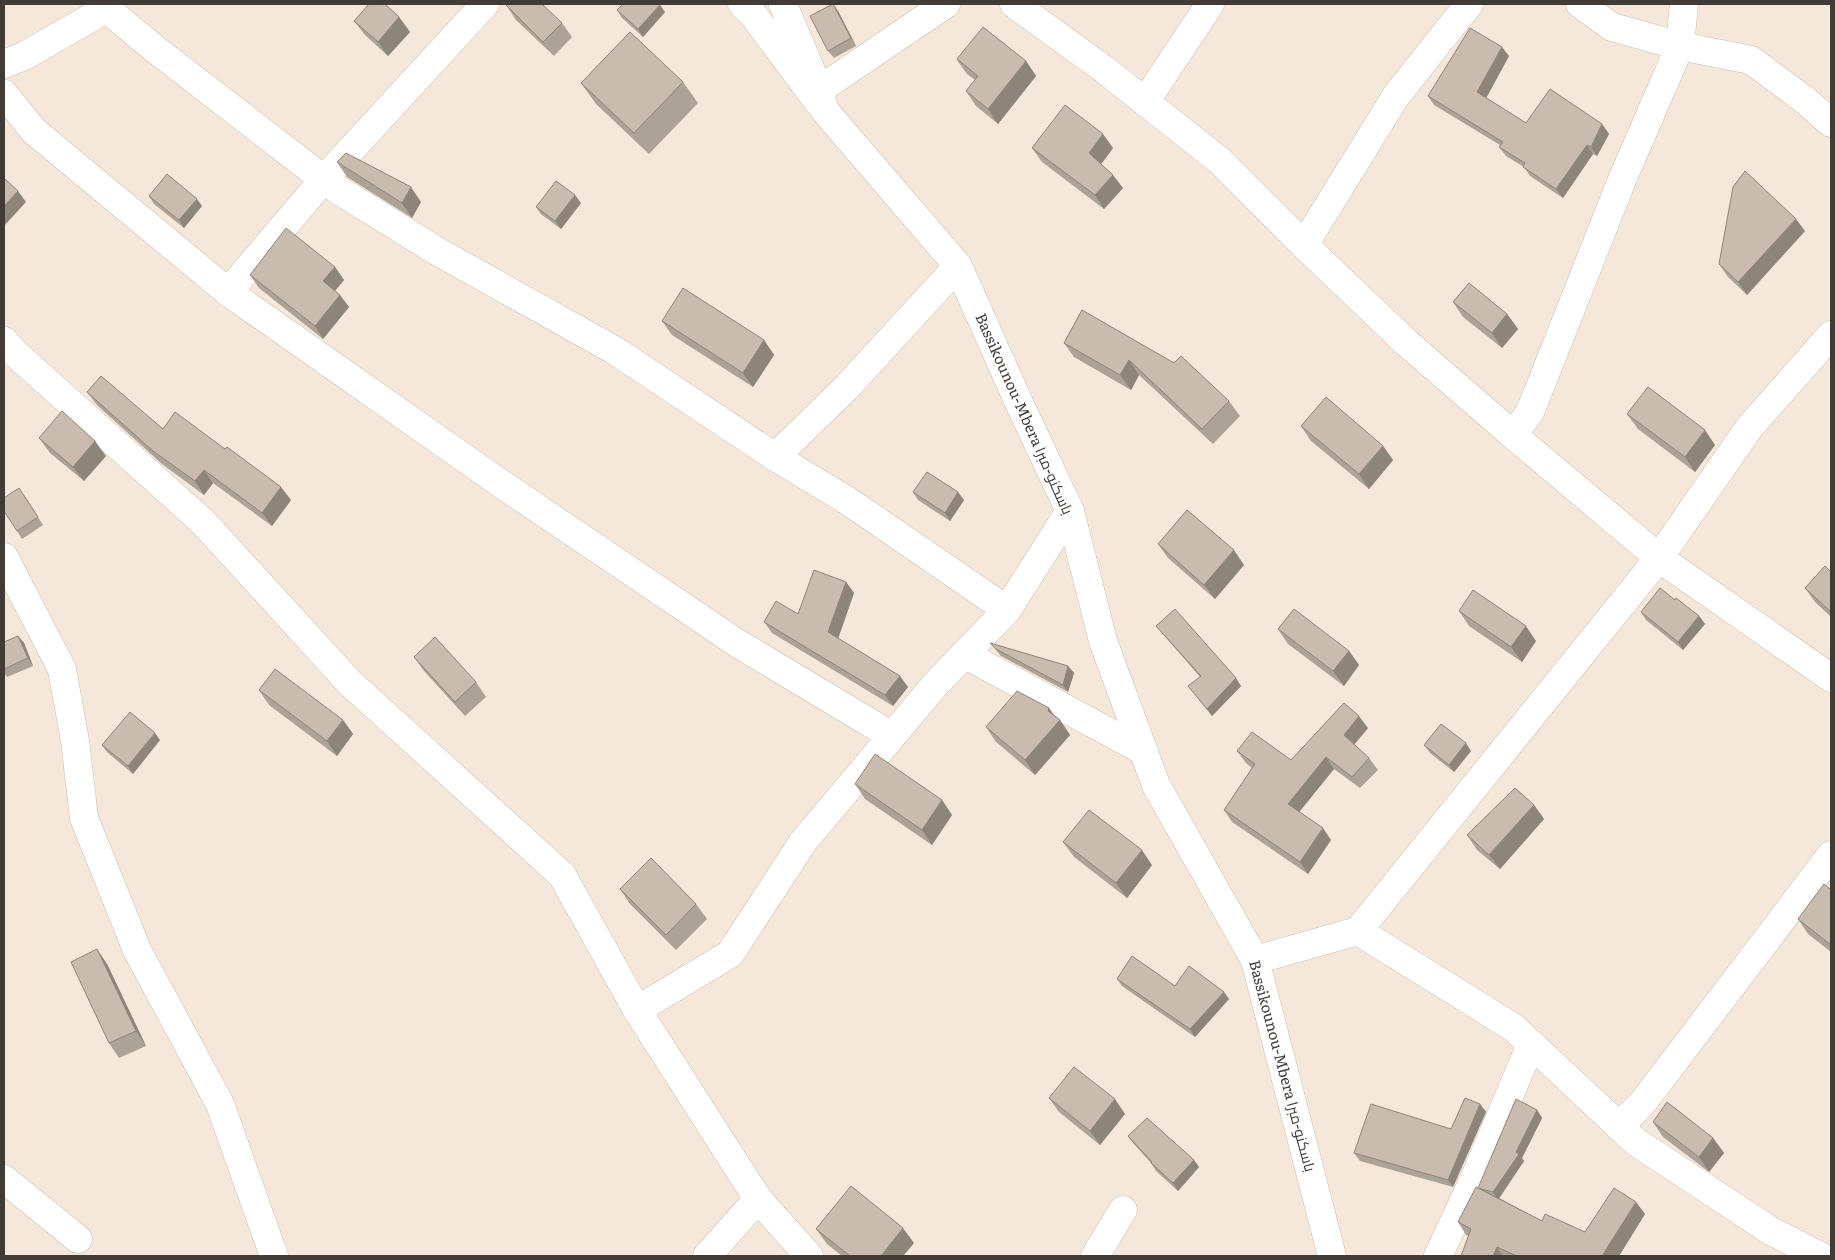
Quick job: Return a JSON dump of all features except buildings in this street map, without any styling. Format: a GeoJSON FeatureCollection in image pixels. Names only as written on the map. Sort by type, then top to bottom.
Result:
{"type":"FeatureCollection","features":[{"type":"Feature","properties":{"kind":"street"},"geometry":{"type":"LineString","coordinates":[[228,292],[324,179],[485,4]]}},
{"type":"Feature","properties":{"kind":"street"},"geometry":{"type":"LineString","coordinates":[[742,4],[751,12],[822,100],[946,4]]}},
{"type":"Feature","properties":{"kind":"street","name":"Bassikounou-Mbera باسكنو-مبرا"},"geometry":{"type":"LineString","coordinates":[[783,4],[822,100],[958,266],[1070,511],[1103,641],[1156,786],[1255,960],[1332,1256]]}},
{"type":"Feature","properties":{"kind":"street"},"geometry":{"type":"LineString","coordinates":[[1014,4],[1146,102],[1220,161],[1304,245],[1408,344],[1659,558],[1831,678]]}},
{"type":"Feature","properties":{"kind":"street"},"geometry":{"type":"LineString","coordinates":[[1146,102],[1210,4]]}},
{"type":"Feature","properties":{"kind":"street"},"geometry":{"type":"LineString","coordinates":[[1304,245],[1396,96],[1469,4]]}},
{"type":"Feature","properties":{"kind":"street"},"geometry":{"type":"LineString","coordinates":[[1580,4],[1612,27],[1680,46],[1751,60],[1806,101],[1831,123]]}},
{"type":"Feature","properties":{"kind":"street"},"geometry":{"type":"LineString","coordinates":[[1513,435],[1530,412],[1622,180],[1680,46],[1684,4]]}},
{"type":"Feature","properties":{"kind":"street"},"geometry":{"type":"LineString","coordinates":[[4,64],[24,56],[106,5],[155,49],[335,188],[435,250],[614,350],[775,456],[848,500],[1007,610]]}},
{"type":"Feature","properties":{"kind":"street"},"geometry":{"type":"LineString","coordinates":[[4,94],[34,131],[228,292],[500,483],[737,643],[892,736]]}},
{"type":"Feature","properties":{"kind":"street"},"geometry":{"type":"LineString","coordinates":[[775,456],[847,387],[958,266]]}},
{"type":"Feature","properties":{"kind":"street"},"geometry":{"type":"LineString","coordinates":[[1255,960],[1358,931],[1659,558],[1749,428],[1831,335]]}},
{"type":"Feature","properties":{"kind":"street"},"geometry":{"type":"LineString","coordinates":[[4,341],[17,355],[203,522],[350,682],[562,875],[637,1010],[758,1199],[809,1256]]}},
{"type":"Feature","properties":{"kind":"street"},"geometry":{"type":"LineString","coordinates":[[637,1010],[730,954],[803,842],[935,685],[1007,610],[1070,511]]}},
{"type":"Feature","properties":{"kind":"street"},"geometry":{"type":"LineString","coordinates":[[4,557],[62,669],[75,741],[84,818],[137,950],[220,1104],[274,1256]]}},
{"type":"Feature","properties":{"kind":"street"},"geometry":{"type":"LineString","coordinates":[[964,654],[1144,751]]}},
{"type":"Feature","properties":{"kind":"street"},"geometry":{"type":"LineString","coordinates":[[1619,1127],[1644,1101],[1831,855]]}},
{"type":"Feature","properties":{"kind":"street"},"geometry":{"type":"LineString","coordinates":[[1358,931],[1514,1028],[1636,1142],[1771,1231],[1820,1256]]}},
{"type":"Feature","properties":{"kind":"street"},"geometry":{"type":"LineString","coordinates":[[1438,1256],[1476,1175],[1531,1044]]}},
{"type":"Feature","properties":{"kind":"street"},"geometry":{"type":"LineString","coordinates":[[4,1179],[78,1239]]}},
{"type":"Feature","properties":{"kind":"street"},"geometry":{"type":"LineString","coordinates":[[707,1256],[758,1199]]}},
{"type":"Feature","properties":{"kind":"street"},"geometry":{"type":"LineString","coordinates":[[1095,1256],[1123,1210]]}},
{"type":"Feature","properties":{"kind":"street"},"geometry":{"type":"LineString","coordinates":[[1825,1256],[1831,1243]]}}]}
